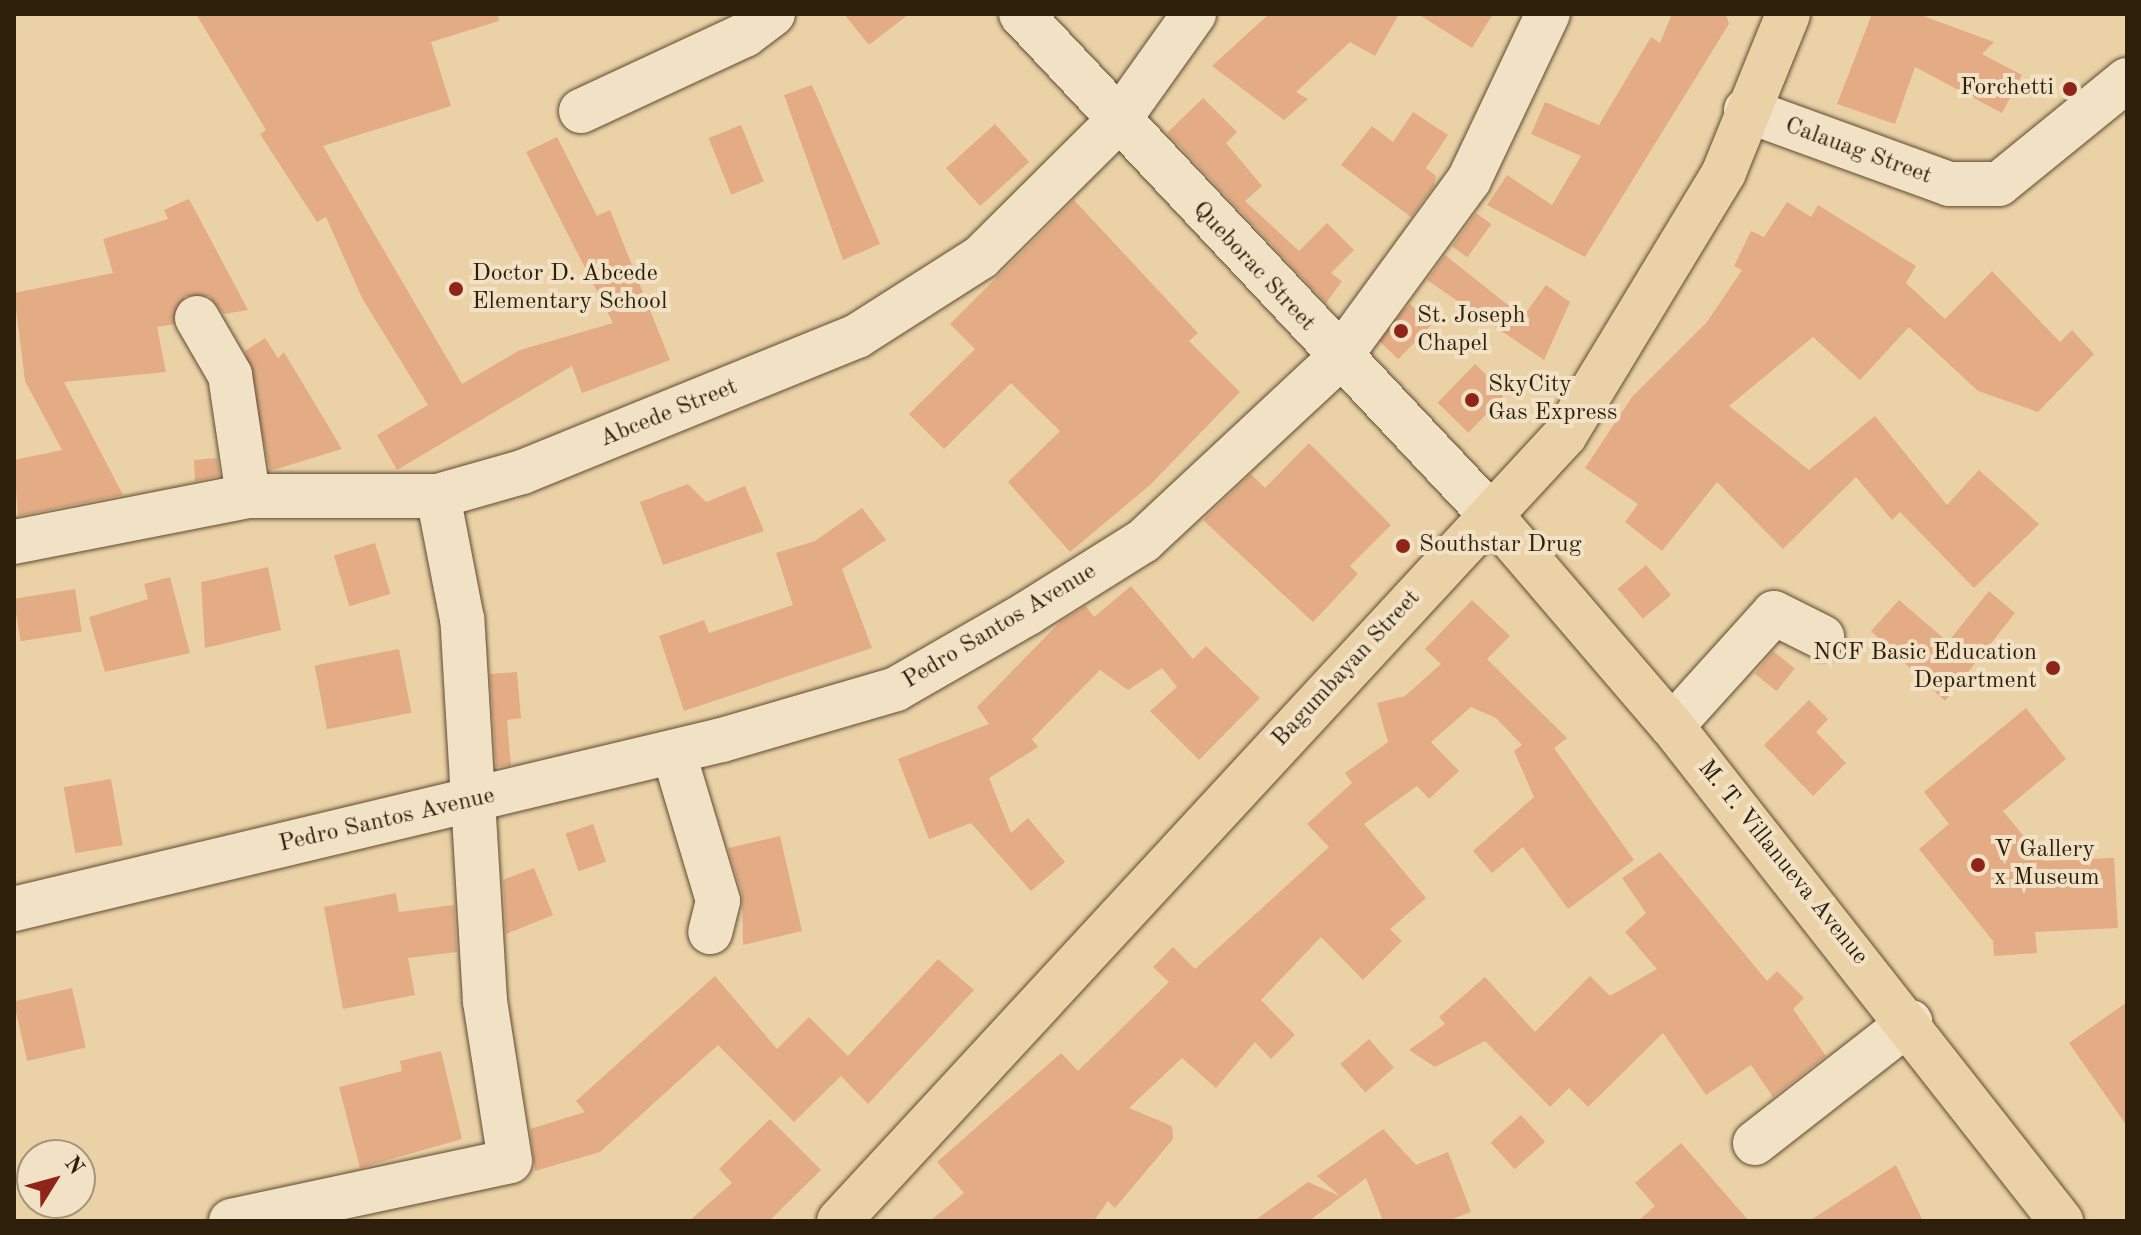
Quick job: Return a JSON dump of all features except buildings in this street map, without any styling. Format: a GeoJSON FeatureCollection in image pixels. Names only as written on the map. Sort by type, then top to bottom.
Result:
{"type":"FeatureCollection","features":[{"type":"Feature","properties":{"kind":"main road","name":"Bagumbayan Street"},"geometry":{"type":"LineString","coordinates":[[839,1221],[1565,435],[1623,349],[1724,172],[1746,110],[1788,14]]}},
{"type":"Feature","properties":{"kind":"main road","name":"M. T. Villanueva Avenue"},"geometry":{"type":"LineString","coordinates":[[1491,515],[1672,726],[1910,1022],[2061,1221]]}},
{"type":"Feature","properties":{"kind":"street"},"geometry":{"type":"LineString","coordinates":[[581,111],[745,35],[773,14]]}},
{"type":"Feature","properties":{"kind":"street","name":"Queborac Street"},"geometry":{"type":"LineString","coordinates":[[1021,14],[1338,359],[1491,515]]}},
{"type":"Feature","properties":{"kind":"street","name":"Abcede Street"},"geometry":{"type":"LineString","coordinates":[[14,542],[248,496],[438,496],[595,444],[857,336],[981,257],[1117,122],[1194,14]]}},
{"type":"Feature","properties":{"kind":"street","name":"Pedro Santos Avenue"},"geometry":{"type":"LineString","coordinates":[[14,909],[674,754],[896,689],[1028,613],[1143,541],[1338,359],[1469,180],[1548,14]]}},
{"type":"Feature","properties":{"kind":"street","name":"Calauag Street"},"geometry":{"type":"LineString","coordinates":[[1746,110],[1949,184],[1999,184],[2127,80]]}},
{"type":"Feature","properties":{"kind":"street"},"geometry":{"type":"LineString","coordinates":[[197,318],[230,375],[248,496]]}},
{"type":"Feature","properties":{"kind":"street"},"geometry":{"type":"LineString","coordinates":[[231,1221],[510,1161],[485,1001],[469,801],[462,619],[438,496]]}},
{"type":"Feature","properties":{"kind":"street"},"geometry":{"type":"LineString","coordinates":[[1672,726],[1774,613],[1822,637]]}},
{"type":"Feature","properties":{"kind":"street"},"geometry":{"type":"LineString","coordinates":[[674,754],[718,901],[710,932]]}},
{"type":"Feature","properties":{"kind":"street"},"geometry":{"type":"LineString","coordinates":[[1755,1143],[1910,1022]]}},
{"type":"Feature","properties":{"kind":"place","name":"Forchetti"},"geometry":{"type":"Point","coordinates":[2070,89]}},
{"type":"Feature","properties":{"kind":"place","name":"Doctor D. Abcede Elementary School"},"geometry":{"type":"Point","coordinates":[456,289]}},
{"type":"Feature","properties":{"kind":"place","name":"St. Joseph Chapel"},"geometry":{"type":"Point","coordinates":[1401,331]}},
{"type":"Feature","properties":{"kind":"place","name":"SkyCity Gas Express"},"geometry":{"type":"Point","coordinates":[1472,400]}},
{"type":"Feature","properties":{"kind":"place","name":"Southstar Drug"},"geometry":{"type":"Point","coordinates":[1403,546]}},
{"type":"Feature","properties":{"kind":"place","name":"NCF Basic Education Department"},"geometry":{"type":"Point","coordinates":[2053,668]}},
{"type":"Feature","properties":{"kind":"place","name":"V Gallery x Museum"},"geometry":{"type":"Point","coordinates":[1978,865]}}]}
